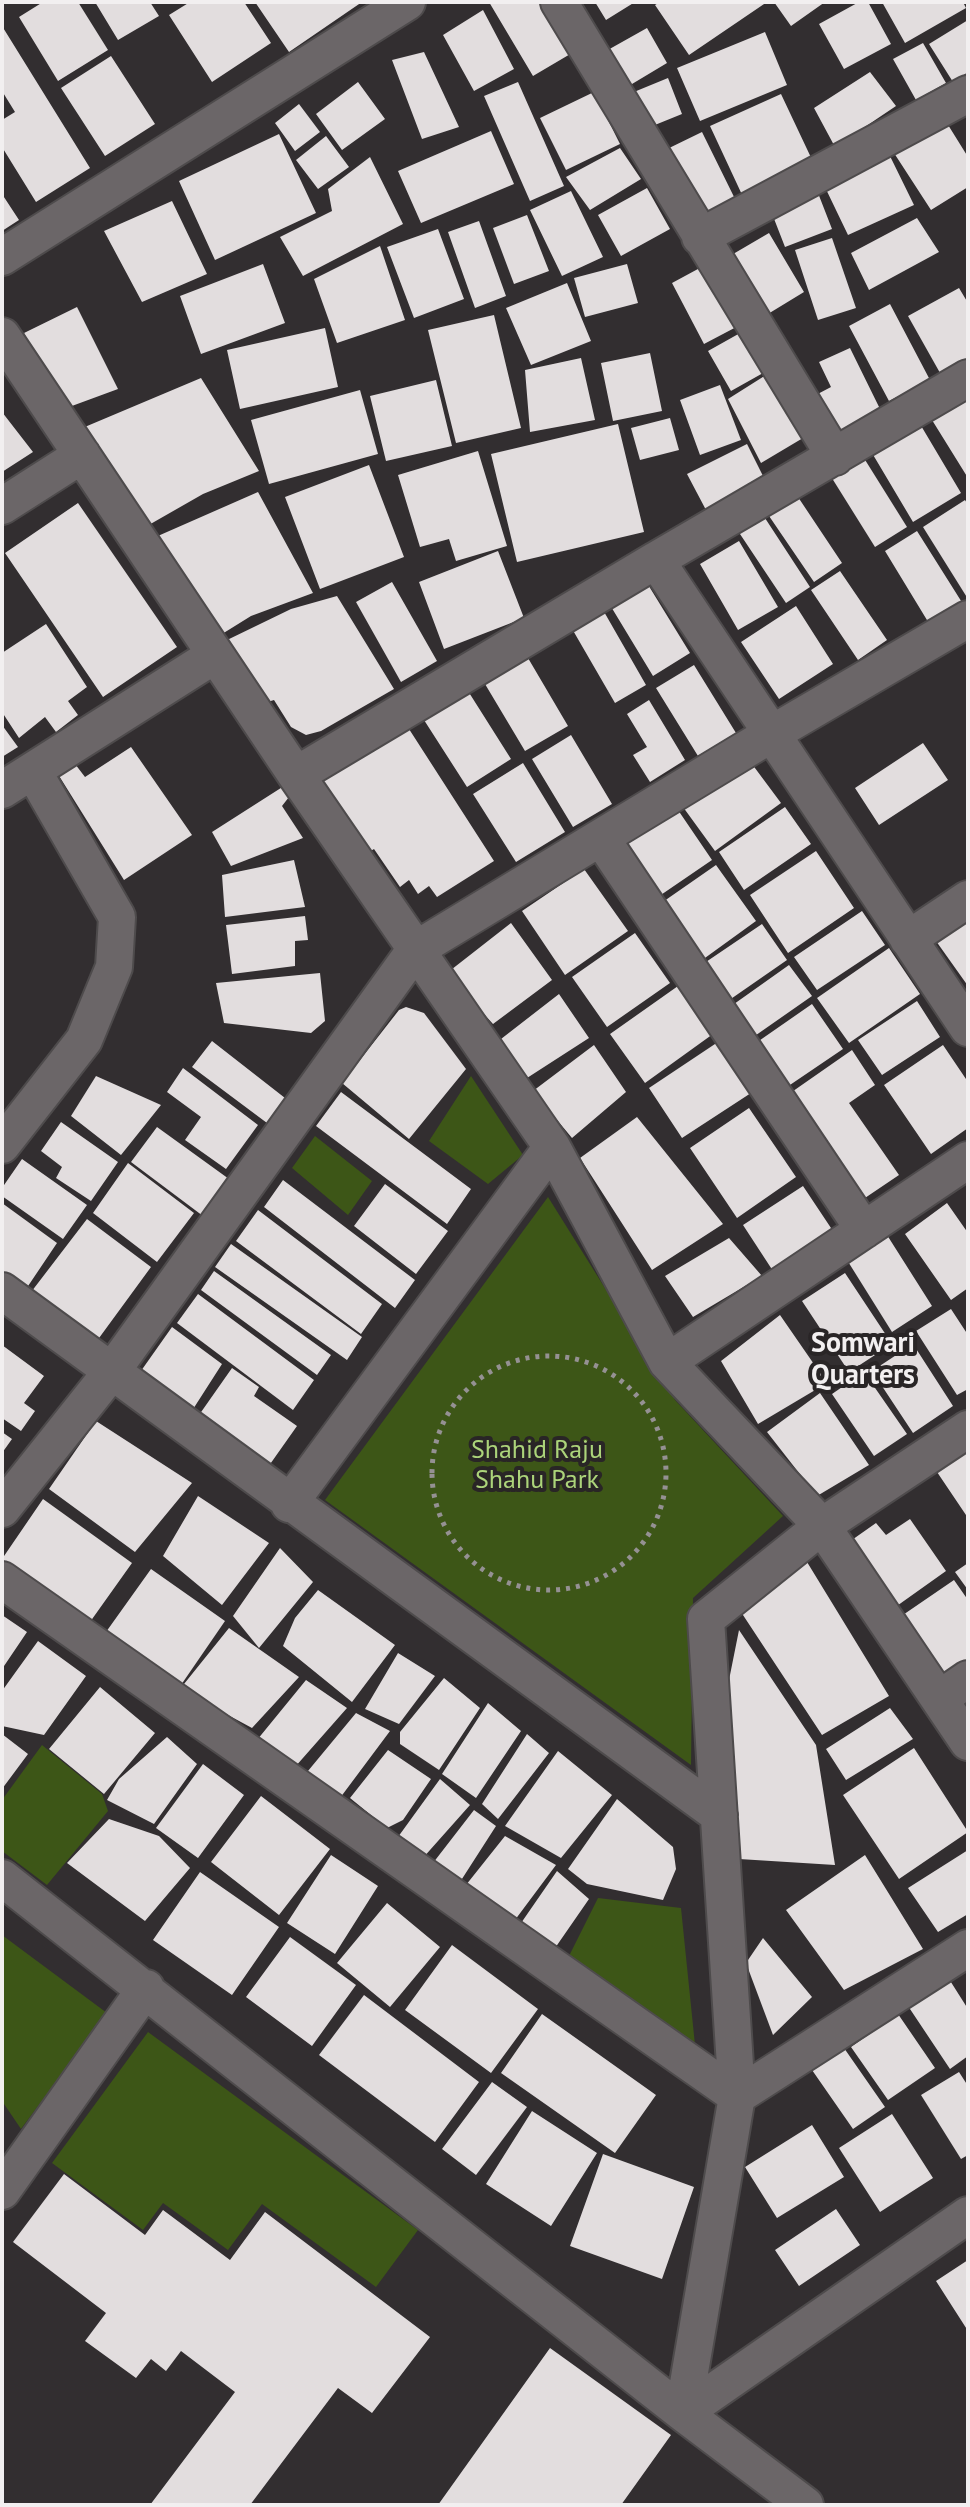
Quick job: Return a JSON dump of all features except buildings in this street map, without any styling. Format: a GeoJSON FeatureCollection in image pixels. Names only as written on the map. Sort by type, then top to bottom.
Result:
{"type":"FeatureCollection","features":[{"type":"Feature","properties":{"kind":"street"},"geometry":{"type":"LineString","coordinates":[[2,257],[407,2]]}},
{"type":"Feature","properties":{"kind":"street"},"geometry":{"type":"LineString","coordinates":[[559,2],[835,457]]}},
{"type":"Feature","properties":{"kind":"street"},"geometry":{"type":"LineString","coordinates":[[700,237],[968,94]]}},
{"type":"Feature","properties":{"kind":"street"},"geometry":{"type":"LineString","coordinates":[[2,336],[296,775],[552,1147],[667,1362],[822,1526],[968,1742]]}},
{"type":"Feature","properties":{"kind":"street"},"geometry":{"type":"LineString","coordinates":[[296,775],[968,378]]}},
{"type":"Feature","properties":{"kind":"street"},"geometry":{"type":"LineString","coordinates":[[2,506],[82,455]]}},
{"type":"Feature","properties":{"kind":"street"},"geometry":{"type":"LineString","coordinates":[[656,560],[968,1028]]}},
{"type":"Feature","properties":{"kind":"street"},"geometry":{"type":"LineString","coordinates":[[2,1509],[112,1371],[415,950],[968,619]]}},
{"type":"Feature","properties":{"kind":"street"},"geometry":{"type":"LineString","coordinates":[[2,790],[215,655]]}},
{"type":"Feature","properties":{"kind":"street"},"geometry":{"type":"LineString","coordinates":[[2,1145],[84,1040],[114,967],[117,917],[33,771]]}},
{"type":"Feature","properties":{"kind":"street"},"geometry":{"type":"LineString","coordinates":[[601,838],[864,1230]]}},
{"type":"Feature","properties":{"kind":"street"},"geometry":{"type":"LineString","coordinates":[[908,939],[968,899]]}},
{"type":"Feature","properties":{"kind":"street"},"geometry":{"type":"LineString","coordinates":[[289,1504],[552,1147]]}},
{"type":"Feature","properties":{"kind":"street"},"geometry":{"type":"LineString","coordinates":[[667,1362],[968,1160]]}},
{"type":"Feature","properties":{"kind":"street"},"geometry":{"type":"LineString","coordinates":[[2,1291],[289,1504],[719,1815]]}},
{"type":"Feature","properties":{"kind":"street"},"geometry":{"type":"LineString","coordinates":[[683,2413],[737,2096],[706,1619],[822,1526],[968,1429]]}},
{"type":"Feature","properties":{"kind":"street"},"geometry":{"type":"LineString","coordinates":[[2,1580],[737,2096]]}},
{"type":"Feature","properties":{"kind":"street"},"geometry":{"type":"LineString","coordinates":[[939,1699],[968,1679]]}},
{"type":"Feature","properties":{"kind":"street"},"geometry":{"type":"LineString","coordinates":[[2,1878],[146,1988],[683,2413],[805,2505]]}},
{"type":"Feature","properties":{"kind":"street"},"geometry":{"type":"LineString","coordinates":[[737,2096],[968,1948]]}},
{"type":"Feature","properties":{"kind":"street"},"geometry":{"type":"LineString","coordinates":[[2,2191],[146,1988]]}},
{"type":"Feature","properties":{"kind":"street"},"geometry":{"type":"LineString","coordinates":[[683,2413],[968,2215]]}},
{"type":"Feature","properties":{"kind":"path"},"geometry":{"type":"LineString","coordinates":[[535,1356],[575,1358],[613,1374],[639,1397],[660,1433],[666,1481],[661,1512],[638,1551],[620,1568],[583,1586],[535,1591],[482,1570],[448,1534],[437,1511],[431,1471],[445,1416],[483,1375],[535,1356]]}},
{"type":"Feature","properties":{"kind":"green space"},"geometry":{"type":"Polygon","coordinates":[[[471,1076],[523,1155],[488,1184],[429,1141],[471,1076]]]}},
{"type":"Feature","properties":{"kind":"green space"},"geometry":{"type":"Polygon","coordinates":[[[315,1136],[372,1181],[348,1215],[292,1168],[315,1136]]]}},
{"type":"Feature","properties":{"kind":"green space","name":"Shahid Raju Shahu Park"},"geometry":{"type":"Polygon","coordinates":[[[548,1197],[675,1400],[783,1516],[693,1598],[691,1765],[325,1500],[548,1197]]]}},
{"type":"Feature","properties":{"kind":"green space"},"geometry":{"type":"Polygon","coordinates":[[[42,1745],[102,1794],[108,1811],[47,1885],[2,1851],[2,1800],[42,1745]]]}},
{"type":"Feature","properties":{"kind":"green space"},"geometry":{"type":"Polygon","coordinates":[[[598,1898],[681,1908],[695,2045],[567,1960],[598,1898]]]}},
{"type":"Feature","properties":{"kind":"green space"},"geometry":{"type":"Polygon","coordinates":[[[2,1935],[107,2013],[21,2129],[2,2101],[2,1935]]]}},
{"type":"Feature","properties":{"kind":"green space"},"geometry":{"type":"Polygon","coordinates":[[[148,2032],[418,2230],[376,2287],[262,2204],[228,2250],[163,2203],[143,2230],[52,2163],[148,2032]]]}},
{"type":"Feature","properties":{"kind":"district","name":"Somwari Quarters"},"geometry":{"type":"Point","coordinates":[863,1360]}}]}
